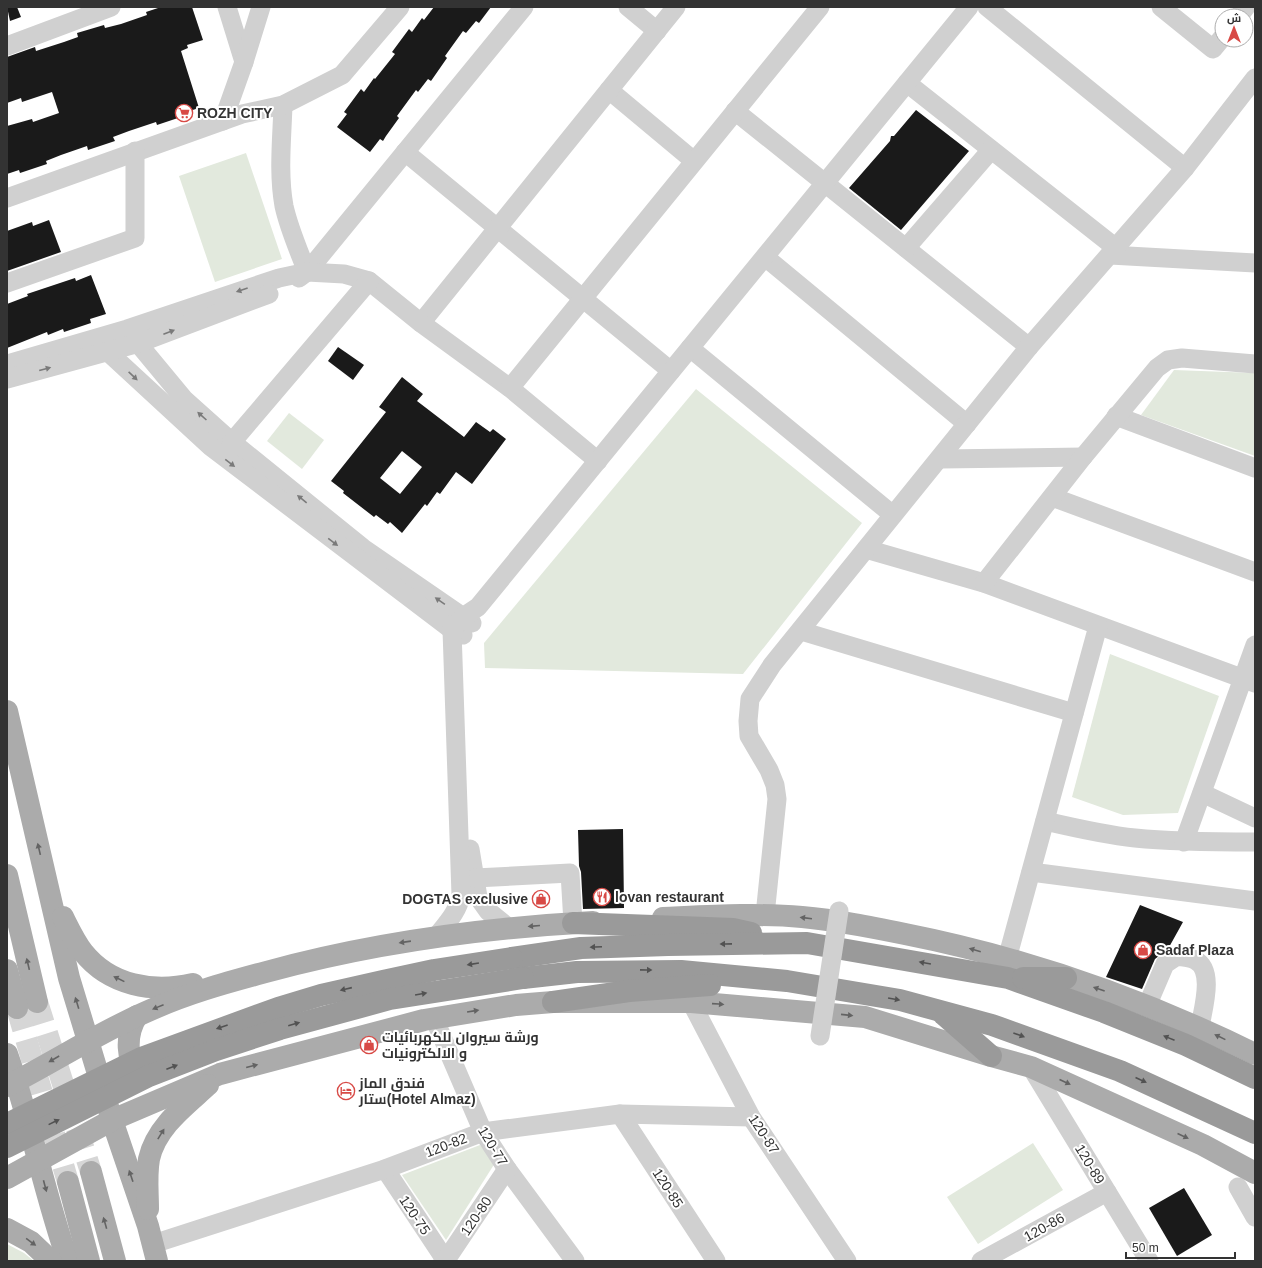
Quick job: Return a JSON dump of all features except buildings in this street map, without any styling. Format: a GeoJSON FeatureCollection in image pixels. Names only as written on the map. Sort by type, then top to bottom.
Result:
{"type":"FeatureCollection","features":[{"type":"Feature","properties":{"kind":"highway"},"geometry":{"type":"LineString","coordinates":[[573,923],[733,929],[807,943],[1066,978]]}},
{"type":"Feature","properties":{"kind":"highway"},"geometry":{"type":"LineString","coordinates":[[7,1124],[141,1058],[278,1008],[321,995],[441,969],[581,948],[807,943]]}},
{"type":"Feature","properties":{"kind":"highway"},"geometry":{"type":"LineString","coordinates":[[1007,969],[1104,1012],[1180,1042],[1255,1078]]}},
{"type":"Feature","properties":{"kind":"highway"},"geometry":{"type":"LineString","coordinates":[[7,1147],[149,1076],[216,1050],[280,1028],[390,1000],[523,978],[577,972],[627,970],[681,971],[787,981],[900,1000],[992,1025],[1120,1071],[1255,1133]]}},
{"type":"Feature","properties":{"kind":"highway"},"geometry":{"type":"LineString","coordinates":[[553,1002],[650,989],[787,981]]}},
{"type":"Feature","properties":{"kind":"highway"},"geometry":{"type":"LineString","coordinates":[[939,1011],[992,1056]]}},
{"type":"Feature","properties":{"kind":"main road"},"geometry":{"type":"LineString","coordinates":[[7,710],[69,978],[112,1120],[153,1244]]}},
{"type":"Feature","properties":{"kind":"main road"},"geometry":{"type":"LineString","coordinates":[[7,875],[27,1005],[7,970]]}},
{"type":"Feature","properties":{"kind":"main road"},"geometry":{"type":"LineString","coordinates":[[46,882],[83,952],[105,972],[135,985],[156,988],[188,985],[356,950],[436,937],[509,928],[573,923],[719,915],[802,917],[862,925],[947,942],[1007,969]]}},
{"type":"Feature","properties":{"kind":"main road"},"geometry":{"type":"LineString","coordinates":[[12,1083],[88,1040],[137,1016],[210,987],[308,960]]}},
{"type":"Feature","properties":{"kind":"main road"},"geometry":{"type":"LineString","coordinates":[[1066,978],[1147,1006],[1200,1027],[1255,1054]]}},
{"type":"Feature","properties":{"kind":"main road"},"geometry":{"type":"LineString","coordinates":[[7,1178],[112,1120],[220,1074],[434,1018],[516,1005],[553,1002],[691,1002],[865,1017],[1031,1067],[1203,1145],[1255,1173]]}},
{"type":"Feature","properties":{"kind":"main road"},"geometry":{"type":"LineString","coordinates":[[137,1016],[130,1031],[128,1040],[132,1066],[149,1090],[166,1097]]}},
{"type":"Feature","properties":{"kind":"main road"},"geometry":{"type":"LineString","coordinates":[[7,1054],[12,1083],[39,1161],[56,1228],[68,1261]]}},
{"type":"Feature","properties":{"kind":"main road"},"geometry":{"type":"LineString","coordinates":[[153,1244],[148,1174],[154,1146],[169,1122],[220,1074]]}},
{"type":"Feature","properties":{"kind":"main road"},"geometry":{"type":"LineString","coordinates":[[91,1172],[115,1261]]}},
{"type":"Feature","properties":{"kind":"main road"},"geometry":{"type":"LineString","coordinates":[[68,1182],[89,1261]]}},
{"type":"Feature","properties":{"kind":"main road"},"geometry":{"type":"LineString","coordinates":[[7,1230],[31,1242],[51,1261]]}},
{"type":"Feature","properties":{"kind":"street"},"geometry":{"type":"LineString","coordinates":[[7,46],[112,7]]}},
{"type":"Feature","properties":{"kind":"street"},"geometry":{"type":"LineString","coordinates":[[227,7],[244,62]]}},
{"type":"Feature","properties":{"kind":"street"},"geometry":{"type":"LineString","coordinates":[[223,121],[244,62],[261,7]]}},
{"type":"Feature","properties":{"kind":"street"},"geometry":{"type":"LineString","coordinates":[[7,198],[242,114],[283,105],[342,75],[400,7]]}},
{"type":"Feature","properties":{"kind":"street"},"geometry":{"type":"LineString","coordinates":[[7,364],[102,345],[139,343],[284,288],[307,272],[524,7]]}},
{"type":"Feature","properties":{"kind":"street"},"geometry":{"type":"LineString","coordinates":[[628,7],[657,31]]}},
{"type":"Feature","properties":{"kind":"street"},"geometry":{"type":"LineString","coordinates":[[421,323],[676,7]]}},
{"type":"Feature","properties":{"kind":"street"},"geometry":{"type":"LineString","coordinates":[[510,388],[820,7]]}},
{"type":"Feature","properties":{"kind":"street"},"geometry":{"type":"LineString","coordinates":[[509,928],[482,905],[478,897],[470,854],[462,653],[466,623],[969,7]]}},
{"type":"Feature","properties":{"kind":"street"},"geometry":{"type":"LineString","coordinates":[[987,7],[1184,168]]}},
{"type":"Feature","properties":{"kind":"street"},"geometry":{"type":"LineString","coordinates":[[1161,7],[1213,49],[1214,48]]}},
{"type":"Feature","properties":{"kind":"street"},"geometry":{"type":"LineString","coordinates":[[765,915],[777,799],[775,785],[769,770],[749,736],[750,699],[772,665],[893,515],[941,459],[967,424],[1030,347],[1184,168],[1255,78]]}},
{"type":"Feature","properties":{"kind":"street"},"geometry":{"type":"LineString","coordinates":[[907,83],[992,150],[1113,252],[1253,260]]}},
{"type":"Feature","properties":{"kind":"street"},"geometry":{"type":"LineString","coordinates":[[610,90],[694,161]]}},
{"type":"Feature","properties":{"kind":"street"},"geometry":{"type":"LineString","coordinates":[[283,105],[281,154],[283,199],[287,218],[307,272]]}},
{"type":"Feature","properties":{"kind":"street"},"geometry":{"type":"LineString","coordinates":[[735,111],[1030,347]]}},
{"type":"Feature","properties":{"kind":"street"},"geometry":{"type":"LineString","coordinates":[[906,248],[992,150]]}},
{"type":"Feature","properties":{"kind":"street"},"geometry":{"type":"LineString","coordinates":[[7,283],[135,238],[135,151]]}},
{"type":"Feature","properties":{"kind":"street"},"geometry":{"type":"LineString","coordinates":[[405,152],[671,371]]}},
{"type":"Feature","properties":{"kind":"street"},"geometry":{"type":"LineString","coordinates":[[764,257],[967,424]]}},
{"type":"Feature","properties":{"kind":"street"},"geometry":{"type":"LineString","coordinates":[[7,379],[102,345],[126,329],[279,278],[307,272],[344,274],[369,281],[421,323],[510,388],[598,461]]}},
{"type":"Feature","properties":{"kind":"street"},"geometry":{"type":"LineString","coordinates":[[232,442],[369,281]]}},
{"type":"Feature","properties":{"kind":"street"},"geometry":{"type":"LineString","coordinates":[[126,329],[184,399],[232,442],[363,548],[466,623]]}},
{"type":"Feature","properties":{"kind":"street"},"geometry":{"type":"LineString","coordinates":[[102,345],[211,448],[466,623]]}},
{"type":"Feature","properties":{"kind":"street"},"geometry":{"type":"LineString","coordinates":[[690,348],[893,515]]}},
{"type":"Feature","properties":{"kind":"street"},"geometry":{"type":"LineString","coordinates":[[984,584],[1083,457],[1157,368],[1168,360],[1182,358],[1255,364]]}},
{"type":"Feature","properties":{"kind":"street"},"geometry":{"type":"LineString","coordinates":[[1116,416],[1255,468]]}},
{"type":"Feature","properties":{"kind":"street"},"geometry":{"type":"LineString","coordinates":[[941,459],[1083,457]]}},
{"type":"Feature","properties":{"kind":"street"},"geometry":{"type":"LineString","coordinates":[[1052,497],[1255,572]]}},
{"type":"Feature","properties":{"kind":"street"},"geometry":{"type":"LineString","coordinates":[[866,549],[984,584],[1249,681]]}},
{"type":"Feature","properties":{"kind":"street"},"geometry":{"type":"LineString","coordinates":[[436,937],[454,914],[460,903],[461,895],[466,623]]}},
{"type":"Feature","properties":{"kind":"street"},"geometry":{"type":"LineString","coordinates":[[1007,969],[1031,872],[1098,626]]}},
{"type":"Feature","properties":{"kind":"street"},"geometry":{"type":"LineString","coordinates":[[801,630],[1074,713]]}},
{"type":"Feature","properties":{"kind":"street"},"geometry":{"type":"LineString","coordinates":[[1184,842],[1202,793],[1249,681],[1255,645]]}},
{"type":"Feature","properties":{"kind":"street"},"geometry":{"type":"LineString","coordinates":[[1202,793],[1255,818]]}},
{"type":"Feature","properties":{"kind":"street"},"geometry":{"type":"LineString","coordinates":[[1045,821],[1087,831],[1134,838],[1184,842],[1255,842]]}},
{"type":"Feature","properties":{"kind":"street"},"geometry":{"type":"LineString","coordinates":[[1031,872],[1255,902]]}},
{"type":"Feature","properties":{"kind":"street"},"geometry":{"type":"LineString","coordinates":[[475,878],[570,873],[573,923]]}},
{"type":"Feature","properties":{"kind":"street"},"geometry":{"type":"LineString","coordinates":[[820,1036],[839,912]]}},
{"type":"Feature","properties":{"kind":"street"},"geometry":{"type":"LineString","coordinates":[[1147,1006],[1164,964],[1177,956],[1195,959],[1204,967],[1207,976],[1200,1027]]}},
{"type":"Feature","properties":{"kind":"street","name":"120-87"},"geometry":{"type":"LineString","coordinates":[[691,1002],[752,1116],[847,1261]]}},
{"type":"Feature","properties":{"kind":"street","name":"120-77"},"geometry":{"type":"LineString","coordinates":[[434,1018],[483,1132],[507,1169],[575,1261]]}},
{"type":"Feature","properties":{"kind":"street","name":"120-89"},"geometry":{"type":"LineString","coordinates":[[1031,1067],[1149,1261]]}},
{"type":"Feature","properties":{"kind":"street","name":"120-82"},"geometry":{"type":"LineString","coordinates":[[153,1244],[384,1169],[483,1132],[620,1114],[752,1116]]}},
{"type":"Feature","properties":{"kind":"street","name":"120-85"},"geometry":{"type":"LineString","coordinates":[[620,1114],[716,1261]]}},
{"type":"Feature","properties":{"kind":"street","name":"120-75"},"geometry":{"type":"LineString","coordinates":[[384,1169],[445,1261]]}},
{"type":"Feature","properties":{"kind":"street","name":"120-80"},"geometry":{"type":"LineString","coordinates":[[445,1261],[507,1169]]}},
{"type":"Feature","properties":{"kind":"street"},"geometry":{"type":"LineString","coordinates":[[1238,1187],[1255,1217]]}},
{"type":"Feature","properties":{"kind":"street","name":"120-86"},"geometry":{"type":"LineString","coordinates":[[980,1261],[1107,1192]]}},
{"type":"Feature","properties":{"kind":"shaded area"},"geometry":{"type":"Polygon","coordinates":[[[246,153],[282,259],[215,282],[179,176],[246,153]]]}},
{"type":"Feature","properties":{"kind":"shaded area"},"geometry":{"type":"Polygon","coordinates":[[[1174,370],[1255,373],[1255,456],[1141,415],[1174,370]]]}},
{"type":"Feature","properties":{"kind":"shaded area"},"geometry":{"type":"Polygon","coordinates":[[[696,389],[862,523],[743,674],[485,668],[484,643],[696,389]]]}},
{"type":"Feature","properties":{"kind":"shaded area"},"geometry":{"type":"Polygon","coordinates":[[[289,413],[324,440],[302,469],[267,441],[289,413]]]}},
{"type":"Feature","properties":{"kind":"shaded area"},"geometry":{"type":"Polygon","coordinates":[[[1110,654],[1219,696],[1178,813],[1123,815],[1072,797],[1110,654]]]}},
{"type":"Feature","properties":{"kind":"shaded area"},"geometry":{"type":"Polygon","coordinates":[[[1033,1143],[1063,1190],[978,1244],[947,1197],[1033,1143]]]}},
{"type":"Feature","properties":{"kind":"shaded area"},"geometry":{"type":"Polygon","coordinates":[[[480,1145],[495,1163],[446,1240],[402,1175],[480,1145]]]}},
{"type":"Feature","properties":{"kind":"shaded area"},"geometry":{"type":"Polygon","coordinates":[[[7,1244],[24,1253],[34,1261],[7,1261],[7,1244]]]}},
{"type":"Feature","properties":{"kind":"tunnel"},"geometry":{"type":"LineString","coordinates":[[37,1002],[91,1172]]}},
{"type":"Feature","properties":{"kind":"tunnel"},"geometry":{"type":"LineString","coordinates":[[17,1008],[68,1182]]}},
{"type":"Feature","properties":{"kind":"place","name":"ROZH CITY"},"geometry":{"type":"Point","coordinates":[184,113]}},
{"type":"Feature","properties":{"kind":"place","name":"lovan restaurant"},"geometry":{"type":"Point","coordinates":[602,897]}},
{"type":"Feature","properties":{"kind":"place","name":"DOGTAS exclusive"},"geometry":{"type":"Point","coordinates":[541,899]}},
{"type":"Feature","properties":{"kind":"place","name":"Sadaf Plaza"},"geometry":{"type":"Point","coordinates":[1143,950]}},
{"type":"Feature","properties":{"kind":"place","name":"ورشة سيروان للكهربائيات و الالكترونيات"},"geometry":{"type":"Point","coordinates":[369,1045]}},
{"type":"Feature","properties":{"kind":"place","name":"فندق الماز ستار(Hotel Almaz)"},"geometry":{"type":"Point","coordinates":[346,1091]}}]}
